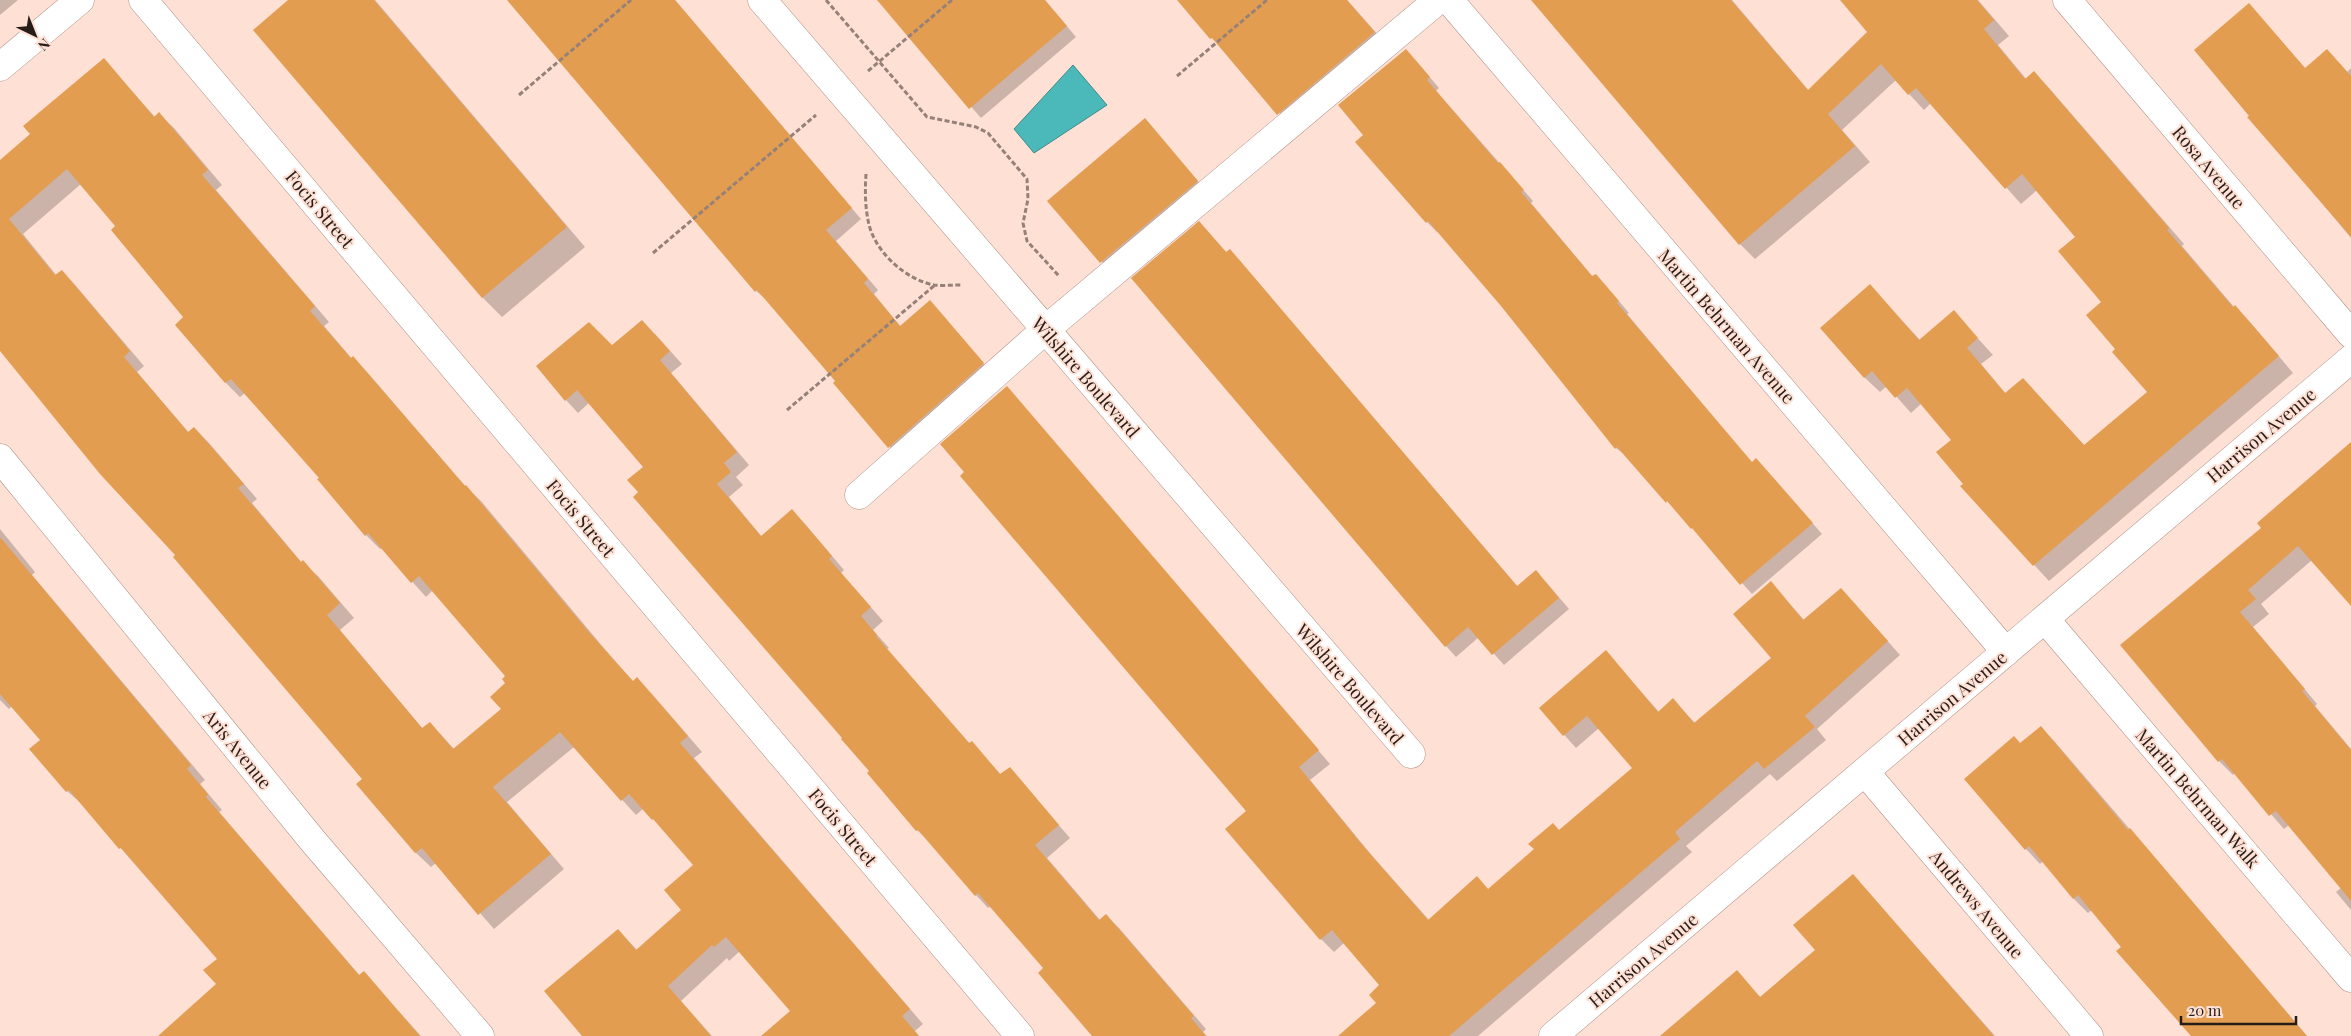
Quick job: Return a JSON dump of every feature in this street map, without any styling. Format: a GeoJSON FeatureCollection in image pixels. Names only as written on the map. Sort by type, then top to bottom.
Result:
{"type":"FeatureCollection","features":[{"type":"Feature","properties":{"kind":"street"},"geometry":{"type":"LineString","coordinates":[[0,67],[80,0]]}},
{"type":"Feature","properties":{"kind":"street","name":"Focis Street"},"geometry":{"type":"LineString","coordinates":[[143,0],[1020,1036]]}},
{"type":"Feature","properties":{"kind":"street","name":"Wilshire Boulevard"},"geometry":{"type":"LineString","coordinates":[[762,0],[1411,754]]}},
{"type":"Feature","properties":{"kind":"street"},"geometry":{"type":"LineString","coordinates":[[859,494],[1081,300],[1438,0]]}},
{"type":"Feature","properties":{"kind":"street","name":"Martin Behrman Avenue"},"geometry":{"type":"LineString","coordinates":[[1449,0],[2006,652]]}},
{"type":"Feature","properties":{"kind":"street","name":"Rosa Avenue"},"geometry":{"type":"LineString","coordinates":[[2067,0],[2351,334]]}},
{"type":"Feature","properties":{"kind":"street","name":"Harrison Avenue"},"geometry":{"type":"LineString","coordinates":[[1555,1036],[2351,359]]}},
{"type":"Feature","properties":{"kind":"street","name":"Aris Avenue"},"geometry":{"type":"LineString","coordinates":[[0,458],[313,842],[480,1036]]}},
{"type":"Feature","properties":{"kind":"street","name":"Martin Behrman Walk"},"geometry":{"type":"LineString","coordinates":[[2045,619],[2351,978]]}},
{"type":"Feature","properties":{"kind":"street","name":"Andrews Avenue"},"geometry":{"type":"LineString","coordinates":[[1864,772],[2089,1036]]}},
{"type":"Feature","properties":{"kind":"path"},"geometry":{"type":"LineString","coordinates":[[519,95],[631,0]]}},
{"type":"Feature","properties":{"kind":"path"},"geometry":{"type":"LineString","coordinates":[[826,0],[927,117],[976,127],[988,133],[1008,156],[1027,179],[1028,199],[1023,223],[1027,241],[1081,300]]}},
{"type":"Feature","properties":{"kind":"path"},"geometry":{"type":"LineString","coordinates":[[653,253],[952,0]]}},
{"type":"Feature","properties":{"kind":"path"},"geometry":{"type":"LineString","coordinates":[[1177,76],[1267,0]]}},
{"type":"Feature","properties":{"kind":"path"},"geometry":{"type":"LineString","coordinates":[[866,165],[865,196],[868,221],[875,240],[888,258],[902,270],[935,285],[967,286]]}},
{"type":"Feature","properties":{"kind":"path"},"geometry":{"type":"LineString","coordinates":[[786,410],[935,285]]}},
{"type":"Feature","properties":{"kind":"water"},"geometry":{"type":"Polygon","coordinates":[[[1073,65],[1107,105],[1034,153],[1014,129],[1073,65]]]}},
{"type":"Feature","properties":{"kind":"building"},"geometry":{"type":"Polygon","coordinates":[[[288,0],[374,0],[567,227],[482,298],[253,30],[288,0]]]}},
{"type":"Feature","properties":{"kind":"building"},"geometry":{"type":"Polygon","coordinates":[[[507,0],[675,0],[852,208],[826,230],[868,279],[864,283],[900,326],[930,300],[984,363],[888,448],[833,383],[835,381],[757,290],[755,292],[507,0]]]}},
{"type":"Feature","properties":{"kind":"building"},"geometry":{"type":"Polygon","coordinates":[[[877,0],[1045,0],[1067,26],[969,109],[877,0]]]}},
{"type":"Feature","properties":{"kind":"building"},"geometry":{"type":"Polygon","coordinates":[[[1177,0],[1347,0],[1375,32],[1277,115],[1177,0]]]}},
{"type":"Feature","properties":{"kind":"building"},"geometry":{"type":"Polygon","coordinates":[[[1531,0],[1731,0],[1808,90],[1867,32],[1840,0],[1977,0],[1994,20],[1984,29],[2025,79],[2034,71],[2169,228],[2167,230],[2233,307],[2235,305],[2279,356],[2033,566],[1960,486],[1963,484],[1936,452],[1951,440],[1907,388],[1895,398],[1872,371],[1864,378],[1820,328],[1870,284],[1919,340],[1954,310],[1978,338],[1967,348],[2005,393],[2023,378],[2084,445],[2147,392],[2112,352],[2115,349],[2086,315],[2101,302],[2058,251],[2075,237],[2022,174],[2005,189],[1916,88],[1908,95],[1881,64],[1828,114],[1855,146],[1739,245],[1531,0]]]}},
{"type":"Feature","properties":{"kind":"building"},"geometry":{"type":"Polygon","coordinates":[[[2249,3],[2305,68],[2327,49],[2351,76],[2351,237],[2247,117],[2249,116],[2194,50],[2249,3]]]}},
{"type":"Feature","properties":{"kind":"building"},"geometry":{"type":"Polygon","coordinates":[[[1406,49],[1430,77],[1427,80],[1498,163],[1500,162],[1524,190],[1521,192],[1592,276],[1596,274],[1619,301],[1617,303],[1752,462],[1756,458],[1813,523],[1740,585],[1692,528],[1667,501],[1666,503],[1617,447],[1615,449],[1501,306],[1428,221],[1426,223],[1355,142],[1363,135],[1338,105],[1406,49]]]}},
{"type":"Feature","properties":{"kind":"building"},"geometry":{"type":"Polygon","coordinates":[[[104,58],[154,117],[159,112],[208,170],[202,175],[315,306],[310,311],[351,358],[353,356],[466,485],[588,631],[633,681],[637,677],[688,736],[680,743],[910,1009],[902,1016],[919,1036],[761,1036],[790,1011],[726,937],[714,947],[712,945],[668,986],[711,1036],[582,1036],[544,991],[618,929],[636,950],[681,910],[664,890],[693,865],[629,794],[621,801],[560,732],[493,787],[551,854],[478,915],[422,848],[415,853],[356,784],[362,779],[173,557],[175,555],[100,474],[0,351],[0,160],[30,134],[23,126],[104,58]],[[67,169],[9,219],[55,275],[62,270],[130,351],[124,357],[188,432],[194,427],[244,484],[238,488],[301,562],[303,560],[340,603],[327,615],[422,728],[430,722],[453,749],[501,709],[490,697],[505,683],[502,679],[505,676],[419,576],[411,583],[368,533],[365,536],[317,479],[319,478],[231,379],[225,383],[175,325],[183,317],[111,230],[115,226],[67,169]]]}},
{"type":"Feature","properties":{"kind":"building"},"geometry":{"type":"Polygon","coordinates":[[[1145,118],[1198,181],[1100,263],[1047,201],[1145,118]]]}},
{"type":"Feature","properties":{"kind":"building"},"geometry":{"type":"Polygon","coordinates":[[[1199,221],[1226,252],[1230,249],[1517,586],[1536,570],[1559,598],[1492,655],[1468,627],[1445,647],[1131,278],[1199,221]]]}},
{"type":"Feature","properties":{"kind":"building"},"geometry":{"type":"Polygon","coordinates":[[[642,320],[670,351],[660,360],[737,452],[724,463],[731,472],[717,484],[761,536],[792,509],[832,556],[829,559],[871,607],[861,616],[876,636],[969,743],[972,741],[1000,774],[1010,767],[1059,825],[1035,845],[1099,920],[1106,914],[1194,1016],[1191,1018],[1206,1036],[1092,1036],[1038,973],[1043,968],[978,893],[975,896],[918,830],[916,831],[867,773],[869,771],[842,738],[633,497],[638,492],[627,480],[643,467],[577,390],[565,401],[536,366],[589,322],[612,345],[642,320]]]}},
{"type":"Feature","properties":{"kind":"building"},"geometry":{"type":"Polygon","coordinates":[[[1007,386],[1319,750],[1299,767],[1360,842],[1428,920],[1477,876],[1488,889],[1534,849],[1528,844],[1553,823],[1559,830],[1632,768],[1587,716],[1563,736],[1539,708],[1606,650],[1658,712],[1673,698],[1694,723],[1771,658],[1733,614],[1771,581],[1803,620],[1841,588],[1888,641],[1805,716],[1815,727],[1764,769],[1757,761],[1675,832],[1680,839],[1449,1036],[1338,1036],[1376,1003],[1369,995],[1379,985],[1332,930],[1320,940],[1225,829],[1246,811],[960,476],[964,472],[940,444],[1007,386]]]}},
{"type":"Feature","properties":{"kind":"building"},"geometry":{"type":"Polygon","coordinates":[[[2351,442],[2351,606],[2298,546],[2248,590],[2256,599],[2240,612],[2305,689],[2302,691],[2351,750],[2351,901],[2276,811],[2269,816],[2222,759],[2218,762],[2120,645],[2261,528],[2257,523],[2351,442]]]}},
{"type":"Feature","properties":{"kind":"building"},"geometry":{"type":"Polygon","coordinates":[[[0,537],[191,765],[187,769],[208,794],[206,797],[359,975],[364,971],[420,1036],[158,1036],[216,984],[203,970],[217,959],[121,848],[119,849],[69,790],[66,792],[29,749],[40,740],[0,694],[0,537]]]}},
{"type":"Feature","properties":{"kind":"building"},"geometry":{"type":"Polygon","coordinates":[[[2041,726],[2128,830],[2130,828],[2307,1036],[2191,1036],[2116,951],[2121,947],[2078,895],[2073,899],[2029,846],[2025,850],[1964,779],[2014,736],[2020,743],[2041,726]]]}},
{"type":"Feature","properties":{"kind":"building"},"geometry":{"type":"Polygon","coordinates":[[[1853,874],[1994,1036],[1660,1036],[1737,970],[1760,997],[1815,950],[1793,925],[1853,874]]]}}]}
